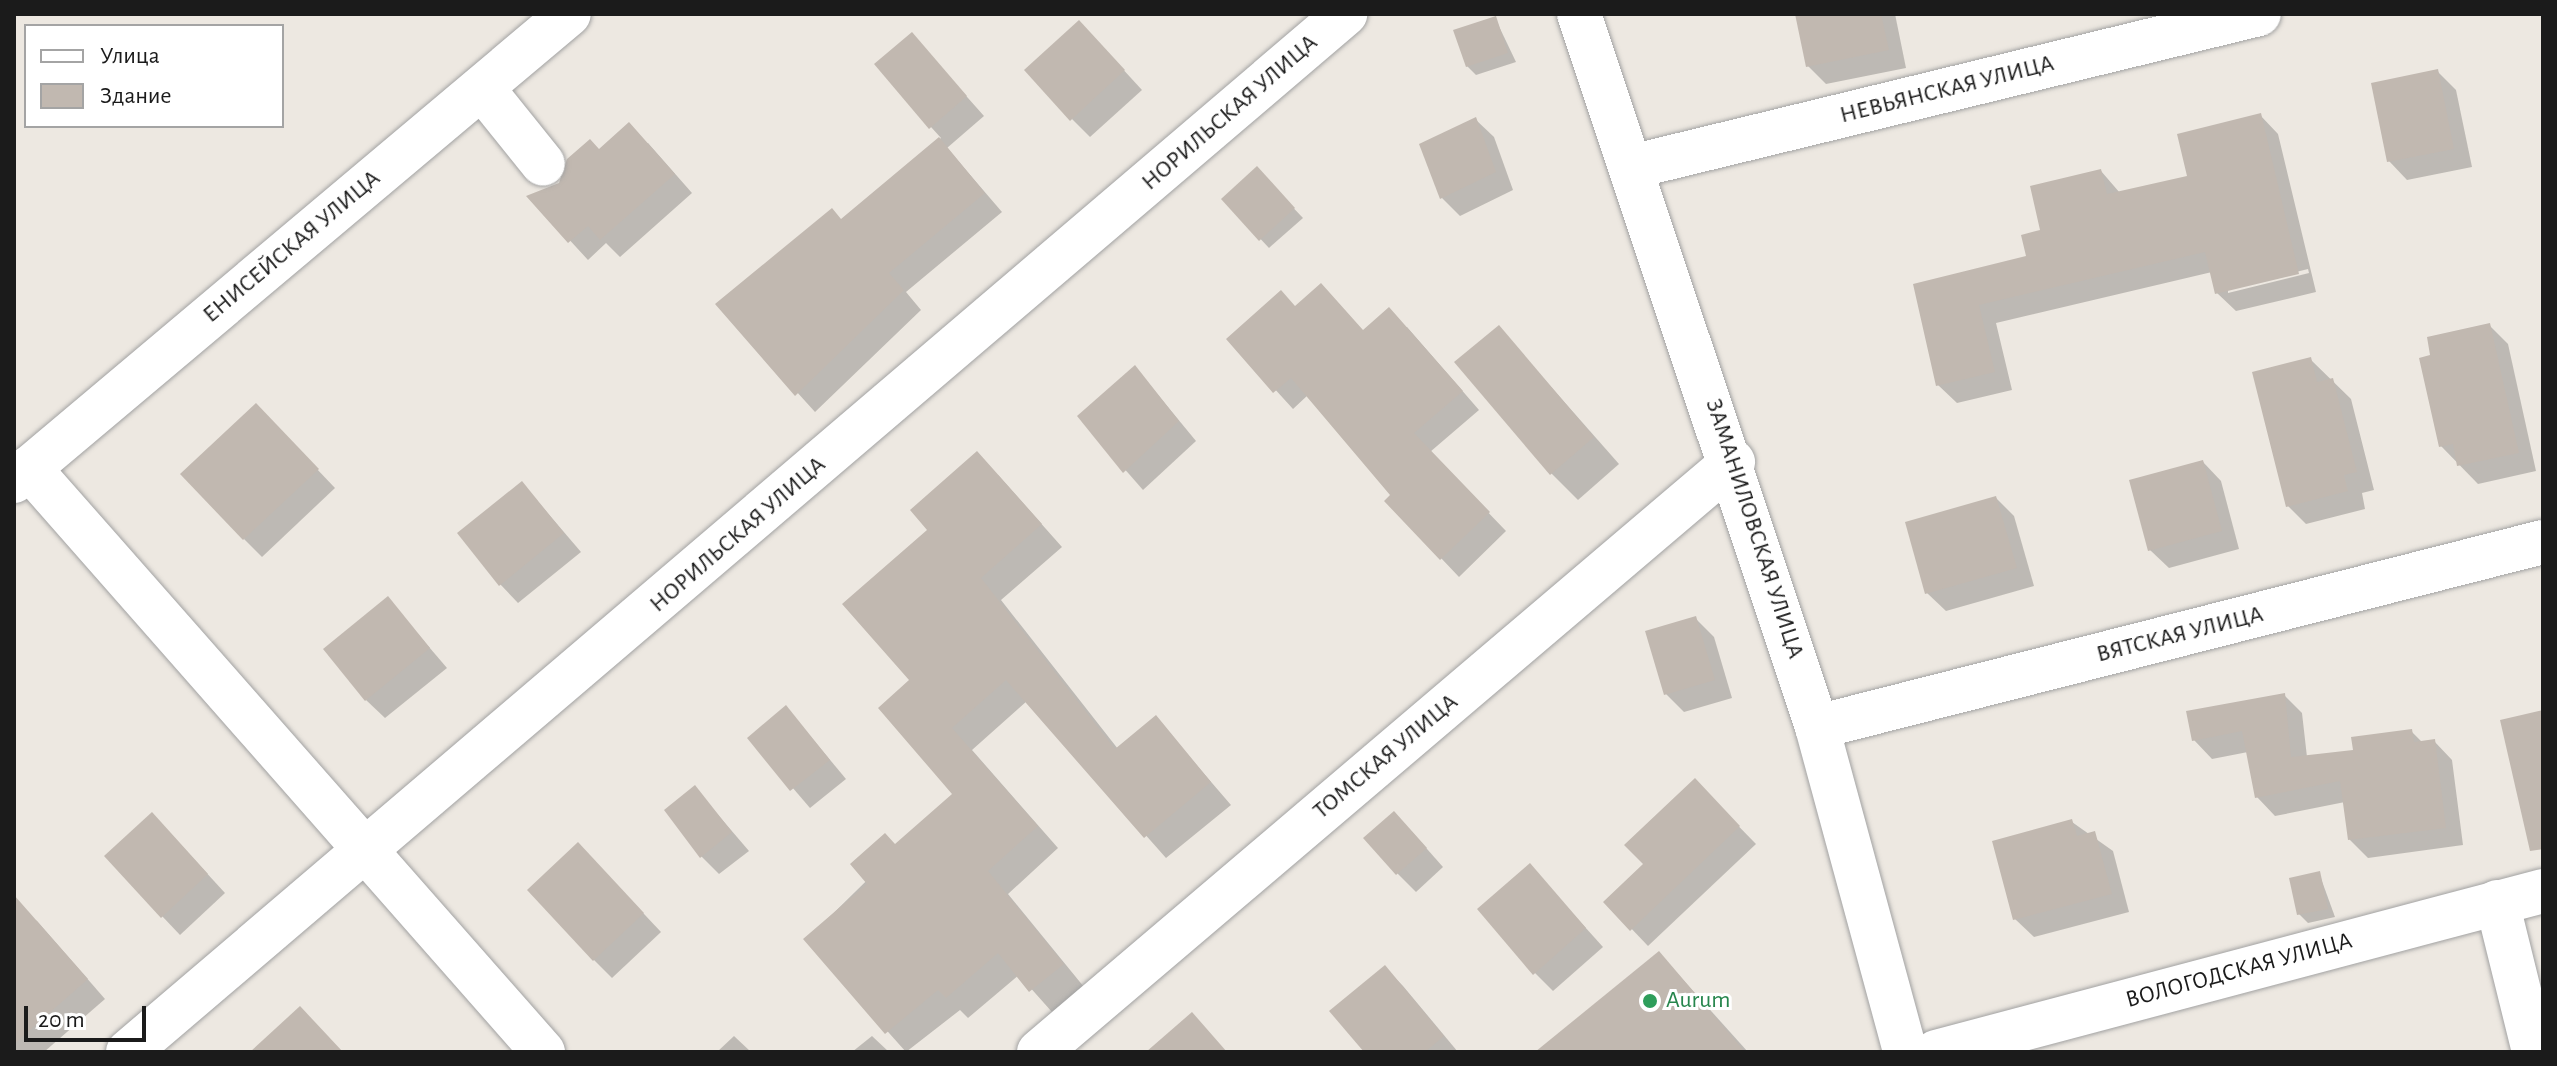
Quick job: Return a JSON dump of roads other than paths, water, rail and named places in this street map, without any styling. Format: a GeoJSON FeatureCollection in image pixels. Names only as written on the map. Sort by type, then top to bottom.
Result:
{"type":"FeatureCollection","features":[{"type":"Feature","properties":{"kind":"street","name":"ЕНИСЕЙСКАЯ УЛИЦА"},"geometry":{"type":"LineString","coordinates":[[22,474],[569,14]]}},
{"type":"Feature","properties":{"kind":"street","name":"НОРИЛЬСКАЯ УЛИЦА"},"geometry":{"type":"LineString","coordinates":[[128,1052],[1345,14]]}},
{"type":"Feature","properties":{"kind":"street","name":"ЗАМАНИЛОВСКАЯ УЛИЦА"},"geometry":{"type":"LineString","coordinates":[[1579,14],[1635,166],[1817,727],[1905,1052]]}},
{"type":"Feature","properties":{"kind":"street","name":"НЕВЬЯНСКАЯ УЛИЦА"},"geometry":{"type":"LineString","coordinates":[[1635,166],[2259,14]]}},
{"type":"Feature","properties":{"kind":"street"},"geometry":{"type":"LineString","coordinates":[[482,88],[543,164]]}},
{"type":"Feature","properties":{"kind":"street","name":"ТОМСКАЯ УЛИЦА"},"geometry":{"type":"LineString","coordinates":[[1039,1052],[1733,462]]}},
{"type":"Feature","properties":{"kind":"street"},"geometry":{"type":"LineString","coordinates":[[22,474],[368,850],[543,1052]]}},
{"type":"Feature","properties":{"kind":"street","name":"ВЯТСКАЯ УЛИЦА"},"geometry":{"type":"LineString","coordinates":[[1817,727],[2543,542]]}},
{"type":"Feature","properties":{"kind":"street","name":"ВОЛОГОДСКАЯ УЛИЦА"},"geometry":{"type":"LineString","coordinates":[[1936,1052],[2543,891]]}},
{"type":"Feature","properties":{"kind":"street"},"geometry":{"type":"LineString","coordinates":[[2497,902],[2534,1052]]}},
{"type":"Feature","properties":{"kind":"place","name":"Aurum"},"geometry":{"type":"Point","coordinates":[1650,1001]}}]}
